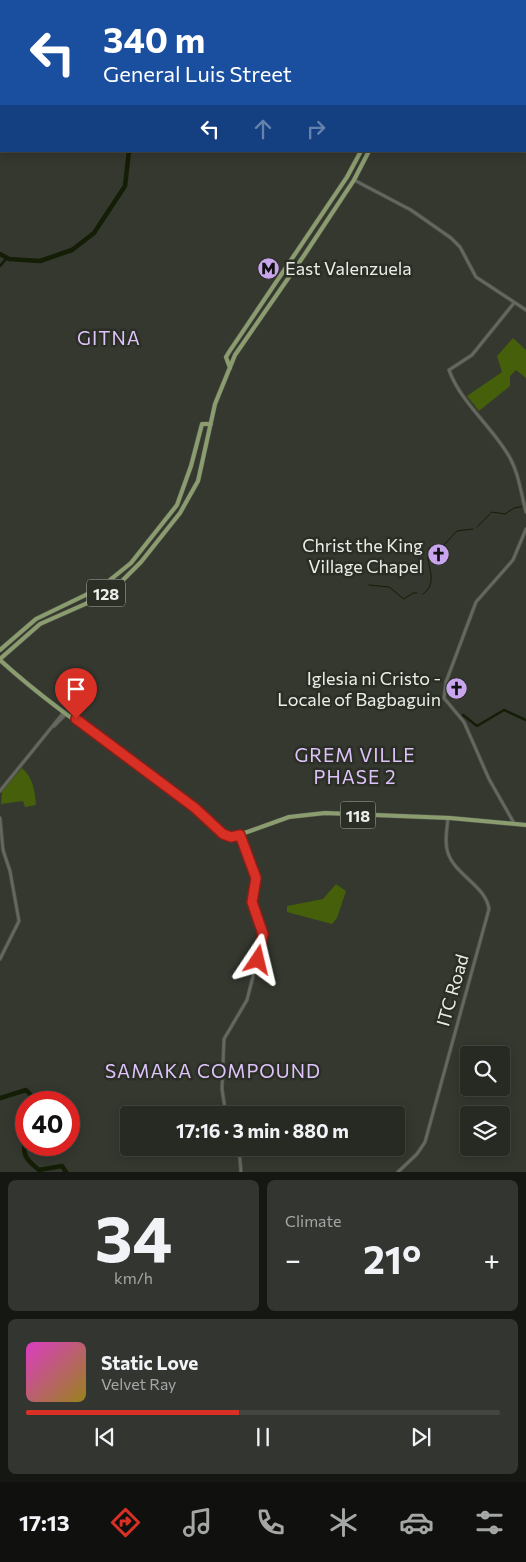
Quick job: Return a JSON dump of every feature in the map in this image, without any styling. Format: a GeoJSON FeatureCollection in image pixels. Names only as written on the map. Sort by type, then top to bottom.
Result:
{"type":"FeatureCollection","features":[{"type":"Feature","properties":{"kind":"main road"},"geometry":{"type":"LineString","coordinates":[[230,368],[226,357],[347,177],[360,152]]}},
{"type":"Feature","properties":{"kind":"main road","name":"128"},"geometry":{"type":"LineString","coordinates":[[1,656],[40,624],[112,589],[135,569],[190,499],[204,460],[215,404],[235,355],[354,180],[368,152]]}},
{"type":"Feature","properties":{"kind":"main road"},"geometry":{"type":"LineString","coordinates":[[310,232],[316,236]]}},
{"type":"Feature","properties":{"kind":"main road"},"geometry":{"type":"LineString","coordinates":[[259,307],[265,311]]}},
{"type":"Feature","properties":{"kind":"main road","name":"128"},"geometry":{"type":"LineString","coordinates":[[1,656],[36,619],[100,588],[126,568],[174,509],[192,466],[202,424],[211,424]]}},
{"type":"Feature","properties":{"kind":"main road"},"geometry":{"type":"LineString","coordinates":[[181,494],[190,499]]}},
{"type":"Feature","properties":{"kind":"main road"},"geometry":{"type":"LineString","coordinates":[[73,601],[76,608]]}},
{"type":"Feature","properties":{"kind":"main road"},"geometry":{"type":"LineString","coordinates":[[1,656],[66,712],[195,808],[223,834],[231,837],[240,835]]}},
{"type":"Feature","properties":{"kind":"main road","name":"118"},"geometry":{"type":"LineString","coordinates":[[240,835],[279,820],[309,814],[448,818],[526,825]]}},
{"type":"Feature","properties":{"kind":"street"},"geometry":{"type":"LineString","coordinates":[[354,180],[411,210],[451,238],[460,247],[476,277],[526,310]]}},
{"type":"Feature","properties":{"kind":"street"},"geometry":{"type":"LineString","coordinates":[[514,303],[472,355],[449,370],[471,406],[513,463],[526,512]]}},
{"type":"Feature","properties":{"kind":"street"},"geometry":{"type":"LineString","coordinates":[[515,824],[489,779],[464,722],[445,699],[444,694],[446,682],[476,602],[513,560],[526,529]]}},
{"type":"Feature","properties":{"kind":"street"},"geometry":{"type":"LineString","coordinates":[[0,791],[66,712]]}},
{"type":"Feature","properties":{"kind":"street"},"geometry":{"type":"LineString","coordinates":[[0,818],[3,850],[10,871],[19,921],[17,929],[0,959]]}},
{"type":"Feature","properties":{"kind":"street","name":"ITC Road"},"geometry":{"type":"LineString","coordinates":[[398,1172],[417,1154],[425,1142],[489,909],[486,898],[449,858],[446,842],[448,818]]}},
{"type":"Feature","properties":{"kind":"street"},"geometry":{"type":"LineString","coordinates":[[225,1106],[222,1089],[224,1039],[246,1000],[263,937],[252,898],[256,878],[240,835]]}},
{"type":"Feature","properties":{"kind":"street"},"geometry":{"type":"LineString","coordinates":[[239,1156],[241,1172]]}},
{"type":"Feature","properties":{"kind":"green space"},"geometry":{"type":"Polygon","coordinates":[[[513,338],[526,350],[526,378],[516,370],[510,376],[510,386],[479,411],[467,396],[502,372],[497,356],[513,338]]]}},
{"type":"Feature","properties":{"kind":"green space"},"geometry":{"type":"Polygon","coordinates":[[[22,768],[31,780],[36,805],[25,807],[23,801],[1,804],[2,791],[22,768]]]}},
{"type":"Feature","properties":{"kind":"green space"},"geometry":{"type":"Polygon","coordinates":[[[336,884],[346,891],[337,918],[332,924],[287,912],[287,906],[323,899],[336,884]]]}},
{"type":"Feature","properties":{"kind":"waterway"},"geometry":{"type":"LineString","coordinates":[[0,254],[9,259],[40,261],[72,250],[94,233],[125,186],[129,152]]}},
{"type":"Feature","properties":{"kind":"waterway"},"geometry":{"type":"LineString","coordinates":[[0,266],[7,258]]}},
{"type":"Feature","properties":{"kind":"waterway"},"geometry":{"type":"LineString","coordinates":[[477,527],[492,512],[505,514],[514,508],[526,506]]}},
{"type":"Feature","properties":{"kind":"waterway"},"geometry":{"type":"LineString","coordinates":[[423,594],[431,583],[428,560],[429,548],[434,545],[442,547],[457,531],[473,529]]}},
{"type":"Feature","properties":{"kind":"waterway"},"geometry":{"type":"LineString","coordinates":[[369,585],[389,587],[404,599],[413,593],[417,593]]}},
{"type":"Feature","properties":{"kind":"waterway"},"geometry":{"type":"LineString","coordinates":[[463,715],[477,726],[504,710],[526,720]]}},
{"type":"Feature","properties":{"kind":"waterway"},"geometry":{"type":"LineString","coordinates":[[23,1091],[27,1091]]}},
{"type":"Feature","properties":{"kind":"waterway"},"geometry":{"type":"LineString","coordinates":[[0,1098],[15,1093]]}},
{"type":"Feature","properties":{"kind":"waterway"},"geometry":{"type":"LineString","coordinates":[[26,1156],[39,1170],[62,1166],[66,1172]]}},
{"type":"Feature","properties":{"kind":"place","name":"East Valenzuela"},"geometry":{"type":"Point","coordinates":[269,268]}},
{"type":"Feature","properties":{"kind":"place","name":"Christ the King Village Chapel"},"geometry":{"type":"Point","coordinates":[439,555]}},
{"type":"Feature","properties":{"kind":"place","name":"Iglesia ni Cristo - Locale of Bagbaguin"},"geometry":{"type":"Point","coordinates":[457,688]}},
{"type":"Feature","properties":{"kind":"district","name":"GITNA"},"geometry":{"type":"Point","coordinates":[109,337]}},
{"type":"Feature","properties":{"kind":"district","name":"GREM VILLE PHASE 2"},"geometry":{"type":"Point","coordinates":[355,765]}},
{"type":"Feature","properties":{"kind":"district","name":"SAMAKA COMPOUND"},"geometry":{"type":"Point","coordinates":[213,1070]}},
{"type":"Feature","properties":{"kind":"route"},"geometry":{"type":"LineString","coordinates":[[76,719],[206,816],[220,832],[231,837],[240,835],[256,878],[252,902],[263,934],[258,960]]}}]}
